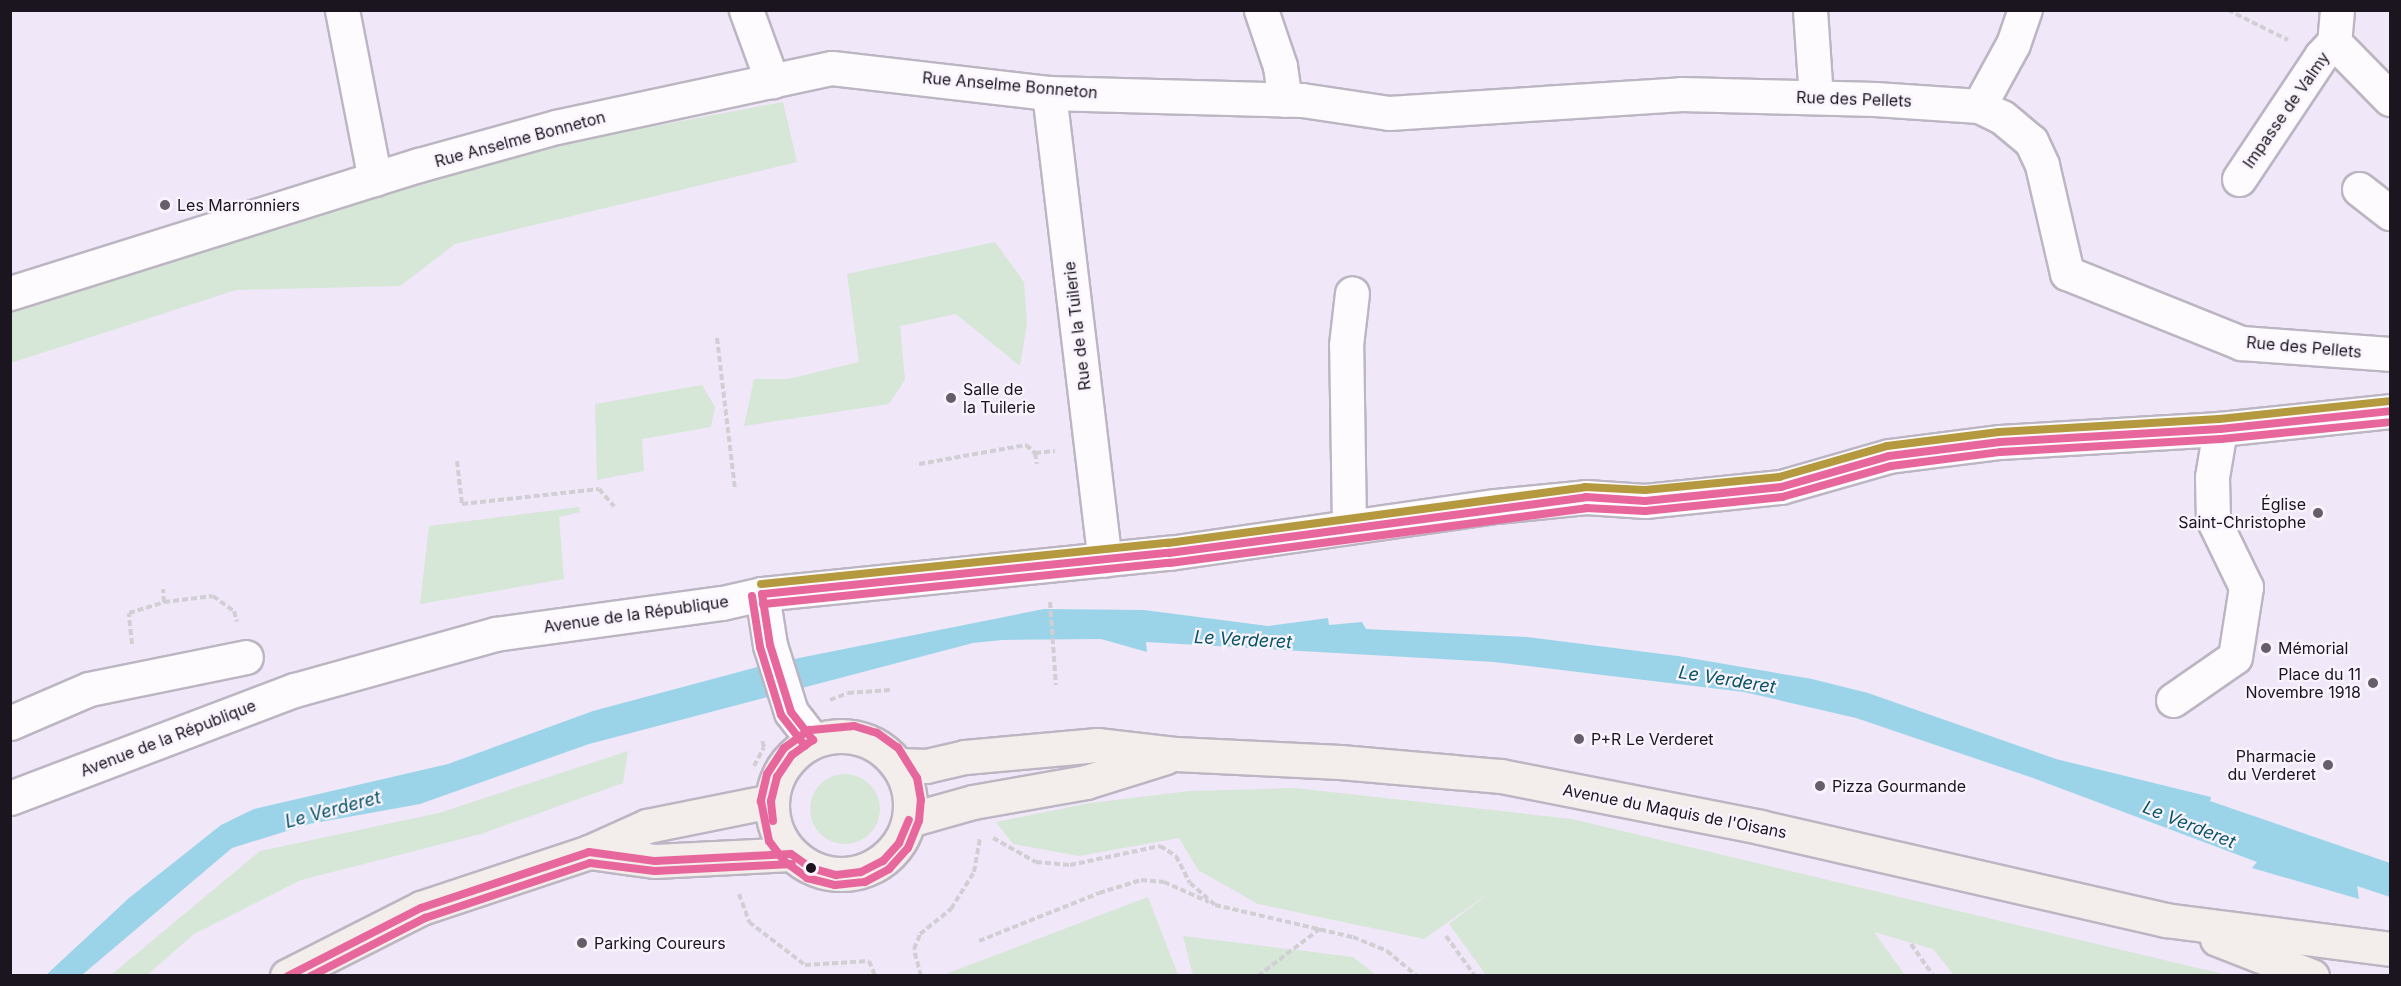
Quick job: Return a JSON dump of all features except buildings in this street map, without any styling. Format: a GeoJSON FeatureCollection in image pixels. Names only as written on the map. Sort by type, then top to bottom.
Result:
{"type":"FeatureCollection","features":[{"type":"Feature","properties":{"kind":"main road"},"geometry":{"type":"LineString","coordinates":[[854,736],[873,743],[898,765],[907,782],[909,820],[899,843],[883,861],[861,872],[836,875],[811,868],[791,854],[776,830],[771,801],[777,777],[792,755],[813,740],[854,736]]}},
{"type":"Feature","properties":{"kind":"main road","name":"Avenue du Maquis de l'Oisans"},"geometry":{"type":"LineString","coordinates":[[898,765],[926,766],[965,757],[1097,745],[1176,754],[1340,762],[1501,776],[1760,827],[2165,920],[2391,950]]}},
{"type":"Feature","properties":{"kind":"main road","name":"Avenue du Maquis de l'Oisans"},"geometry":{"type":"LineString","coordinates":[[909,820],[973,802],[1086,782],[1176,754]]}},
{"type":"Feature","properties":{"kind":"main road"},"geometry":{"type":"LineString","coordinates":[[287,975],[421,908],[589,852],[647,826],[771,801]]}},
{"type":"Feature","properties":{"kind":"main road"},"geometry":{"type":"LineString","coordinates":[[589,852],[655,861],[791,854]]}},
{"type":"Feature","properties":{"kind":"main road","name":"Avenue du Maquis de l'Oisans"},"geometry":{"type":"LineString","coordinates":[[2165,920],[2312,975]]}},
{"type":"Feature","properties":{"kind":"street"},"geometry":{"type":"LineString","coordinates":[[342,10],[375,179]]}},
{"type":"Feature","properties":{"kind":"street"},"geometry":{"type":"LineString","coordinates":[[1261,10],[1280,66],[1286,100]]}},
{"type":"Feature","properties":{"kind":"street"},"geometry":{"type":"LineString","coordinates":[[1810,10],[1816,97]]}},
{"type":"Feature","properties":{"kind":"street"},"geometry":{"type":"LineString","coordinates":[[1979,106],[2013,44],[2025,10]]}},
{"type":"Feature","properties":{"kind":"street"},"geometry":{"type":"LineString","coordinates":[[2337,10],[2334,42],[2391,99]]}},
{"type":"Feature","properties":{"kind":"street"},"geometry":{"type":"LineString","coordinates":[[758,18],[772,81]]}},
{"type":"Feature","properties":{"kind":"street","name":"Impasse de Valmy"},"geometry":{"type":"LineString","coordinates":[[2239,179],[2320,56],[2334,42]]}},
{"type":"Feature","properties":{"kind":"street","name":"Rue Anselme Bonneton"},"geometry":{"type":"LineString","coordinates":[[10,293],[107,265],[375,179],[556,127],[832,69],[1049,93],[1286,100]]}},
{"type":"Feature","properties":{"kind":"street","name":"Rue de la Tuilerie"},"geometry":{"type":"LineString","coordinates":[[1049,93],[1105,560]]}},
{"type":"Feature","properties":{"kind":"street","name":"Rue des Pellets"},"geometry":{"type":"LineString","coordinates":[[1286,100],[1389,113],[1681,94],[1816,97],[1979,106],[2002,117],[2031,141],[2042,165],[2067,273],[2241,343],[2391,354]]}},
{"type":"Feature","properties":{"kind":"street"},"geometry":{"type":"LineString","coordinates":[[2359,189],[2391,213]]}},
{"type":"Feature","properties":{"kind":"street"},"geometry":{"type":"LineString","coordinates":[[1349,526],[1346,345],[1352,293]]}},
{"type":"Feature","properties":{"kind":"street","name":"Avenue de la République"},"geometry":{"type":"LineString","coordinates":[[10,798],[295,690],[495,634],[722,603],[762,594],[1105,560],[1349,526],[1586,497],[1645,501],[1782,487],[1889,456],[2000,442],[2220,429],[2391,411]]}},
{"type":"Feature","properties":{"kind":"street"},"geometry":{"type":"LineString","coordinates":[[2173,700],[2235,657],[2246,587],[2213,519],[2212,477],[2220,429]]}},
{"type":"Feature","properties":{"kind":"street"},"geometry":{"type":"LineString","coordinates":[[762,594],[771,645],[789,704],[800,726],[813,740]]}},
{"type":"Feature","properties":{"kind":"street"},"geometry":{"type":"LineString","coordinates":[[10,723],[89,689],[246,657]]}},
{"type":"Feature","properties":{"kind":"path"},"geometry":{"type":"LineString","coordinates":[[2228,10],[2295,43]]}},
{"type":"Feature","properties":{"kind":"path"},"geometry":{"type":"LineString","coordinates":[[717,339],[735,490]]}},
{"type":"Feature","properties":{"kind":"path"},"geometry":{"type":"LineString","coordinates":[[919,464],[1026,445],[1035,453],[1037,464]]}},
{"type":"Feature","properties":{"kind":"path"},"geometry":{"type":"LineString","coordinates":[[1035,453],[1092,446]]}},
{"type":"Feature","properties":{"kind":"path"},"geometry":{"type":"LineString","coordinates":[[457,461],[462,504],[599,489],[614,506]]}},
{"type":"Feature","properties":{"kind":"path"},"geometry":{"type":"LineString","coordinates":[[163,589],[164,602]]}},
{"type":"Feature","properties":{"kind":"path"},"geometry":{"type":"LineString","coordinates":[[135,680],[129,613],[164,602],[213,596],[234,611],[246,657]]}},
{"type":"Feature","properties":{"kind":"path"},"geometry":{"type":"LineString","coordinates":[[1049,607],[1056,685]]}},
{"type":"Feature","properties":{"kind":"path"},"geometry":{"type":"LineString","coordinates":[[921,975],[914,949],[920,934],[951,909],[974,872],[982,830]]}},
{"type":"Feature","properties":{"kind":"path"},"geometry":{"type":"LineString","coordinates":[[989,835],[1036,862],[1070,865],[1160,846],[1176,856],[1190,883],[1215,905]]}},
{"type":"Feature","properties":{"kind":"path"},"geometry":{"type":"LineString","coordinates":[[979,941],[1099,893],[1141,880],[1164,882],[1215,905],[1322,927],[1387,951],[1417,975]]}},
{"type":"Feature","properties":{"kind":"path"},"geometry":{"type":"LineString","coordinates":[[1258,975],[1322,927]]}},
{"type":"Feature","properties":{"kind":"path"},"geometry":{"type":"LineString","coordinates":[[1446,936],[1475,975]]}},
{"type":"Feature","properties":{"kind":"path"},"geometry":{"type":"LineString","coordinates":[[1911,944],[1933,975]]}},
{"type":"Feature","properties":{"kind":"green space"},"geometry":{"type":"Polygon","coordinates":[[[783,102],[797,162],[455,244],[400,286],[236,290],[11,363],[11,307],[548,146],[783,102]]]}},
{"type":"Feature","properties":{"kind":"green space"},"geometry":{"type":"Polygon","coordinates":[[[995,242],[1024,282],[1027,323],[1020,366],[956,314],[900,326],[905,380],[889,404],[744,426],[754,379],[788,379],[859,362],[847,274],[995,242]]]}},
{"type":"Feature","properties":{"kind":"green space"},"geometry":{"type":"Polygon","coordinates":[[[702,385],[715,407],[711,427],[642,439],[644,471],[597,480],[595,404],[702,385]]]}},
{"type":"Feature","properties":{"kind":"green space"},"geometry":{"type":"Polygon","coordinates":[[[579,507],[580,512],[559,517],[564,579],[420,604],[429,526],[579,507]]]}},
{"type":"Feature","properties":{"kind":"green space"},"geometry":{"type":"Polygon","coordinates":[[[628,751],[623,783],[481,834],[301,880],[194,934],[147,975],[111,975],[260,851],[439,813],[628,751]]]}},
{"type":"Feature","properties":{"kind":"green space"},"geometry":{"type":"Polygon","coordinates":[[[845,774],[864,780],[874,790],[880,809],[874,828],[864,838],[845,844],[826,838],[816,828],[810,809],[816,790],[826,780],[845,774]]]}},
{"type":"Feature","properties":{"kind":"green space"},"geometry":{"type":"Polygon","coordinates":[[[1295,788],[1572,819],[2227,975],[1954,975],[1933,949],[1874,932],[1905,975],[1486,975],[1449,924],[1492,891],[1424,939],[1258,904],[1198,870],[1179,838],[1079,856],[1013,844],[996,822],[1090,803],[1190,791],[1295,788]]]}},
{"type":"Feature","properties":{"kind":"green space"},"geometry":{"type":"Polygon","coordinates":[[[1148,897],[1178,975],[943,975],[1148,897]]]}},
{"type":"Feature","properties":{"kind":"green space"},"geometry":{"type":"Polygon","coordinates":[[[1183,936],[1353,957],[1376,975],[1193,975],[1183,936]]]}},
{"type":"Feature","properties":{"kind":"water","name":"Le Verderet"},"geometry":{"type":"Polygon","coordinates":[[[1044,609],[1144,610],[1268,626],[1328,618],[1329,625],[1362,622],[1366,629],[1527,637],[1678,656],[1812,679],[1868,693],[2056,759],[2211,797],[2210,801],[2390,863],[2390,897],[2357,886],[2359,899],[2252,868],[2257,862],[2033,778],[1856,718],[1744,692],[1494,662],[1146,642],[1147,652],[1101,639],[1002,640],[973,643],[589,744],[420,804],[309,824],[232,848],[82,975],[45,976],[129,898],[221,825],[254,809],[448,764],[593,711],[769,664],[1044,609]]]}},
{"type":"Feature","properties":{"kind":"transit line"},"geometry":{"type":"LineString","coordinates":[[761,584],[1168,543],[1585,487],[1645,490],[1779,477],[1887,446],[1999,432],[2219,419],[2389,401]]}},
{"type":"Feature","properties":{"kind":"transit line"},"geometry":{"type":"LineString","coordinates":[[762,594],[1169,553],[1586,497],[1645,501],[1781,487],[1889,456],[2000,442],[2220,429],[2390,411]]}},
{"type":"Feature","properties":{"kind":"transit line"},"geometry":{"type":"LineString","coordinates":[[763,604],[1170,563],[1586,508],[1645,511],[1782,497],[1891,466],[2001,452],[2221,439],[2390,422]]}},
{"type":"Feature","properties":{"kind":"transit line"},"geometry":{"type":"LineString","coordinates":[[762,594],[770,645],[791,712],[813,740]]}},
{"type":"Feature","properties":{"kind":"transit line"},"geometry":{"type":"LineString","coordinates":[[752,596],[760,647],[781,715],[805,746]]}},
{"type":"Feature","properties":{"kind":"transit line"},"geometry":{"type":"LineString","coordinates":[[809,730],[784,748],[767,774],[761,801],[769,841],[784,861],[807,878],[835,885],[865,882],[889,869],[908,848],[919,821],[921,800],[917,778],[898,748],[877,733],[854,726],[811,730]]}},
{"type":"Feature","properties":{"kind":"transit line"},"geometry":{"type":"LineString","coordinates":[[773,821],[771,801],[777,777],[792,755],[813,740]]}},
{"type":"Feature","properties":{"kind":"transit line"},"geometry":{"type":"LineString","coordinates":[[791,854],[811,868],[836,875],[861,872],[883,861],[899,843],[909,820]]}},
{"type":"Feature","properties":{"kind":"transit line"},"geometry":{"type":"LineString","coordinates":[[288,976],[421,908],[589,852],[655,861],[791,854]]}},
{"type":"Feature","properties":{"kind":"transit line"},"geometry":{"type":"LineString","coordinates":[[311,976],[425,918],[590,863],[655,871],[792,864]]}},
{"type":"Feature","properties":{"kind":"place","name":"Les Marronniers"},"geometry":{"type":"Point","coordinates":[165,205]}},
{"type":"Feature","properties":{"kind":"place","name":"Salle de la Tuilerie"},"geometry":{"type":"Point","coordinates":[951,398]}},
{"type":"Feature","properties":{"kind":"place","name":"Église Saint-Christophe"},"geometry":{"type":"Point","coordinates":[2318,513]}},
{"type":"Feature","properties":{"kind":"place","name":"Mémorial"},"geometry":{"type":"Point","coordinates":[2266,648]}},
{"type":"Feature","properties":{"kind":"place","name":"Place du 11 Novembre 1918"},"geometry":{"type":"Point","coordinates":[2373,683]}},
{"type":"Feature","properties":{"kind":"place","name":"P+R Le Verderet"},"geometry":{"type":"Point","coordinates":[1579,739]}},
{"type":"Feature","properties":{"kind":"place","name":"Pharmacie du Verderet"},"geometry":{"type":"Point","coordinates":[2328,765]}},
{"type":"Feature","properties":{"kind":"place","name":"Pizza Gourmande"},"geometry":{"type":"Point","coordinates":[1820,786]}},
{"type":"Feature","properties":{"kind":"place","name":"Parking Coureurs"},"geometry":{"type":"Point","coordinates":[582,943]}}]}
